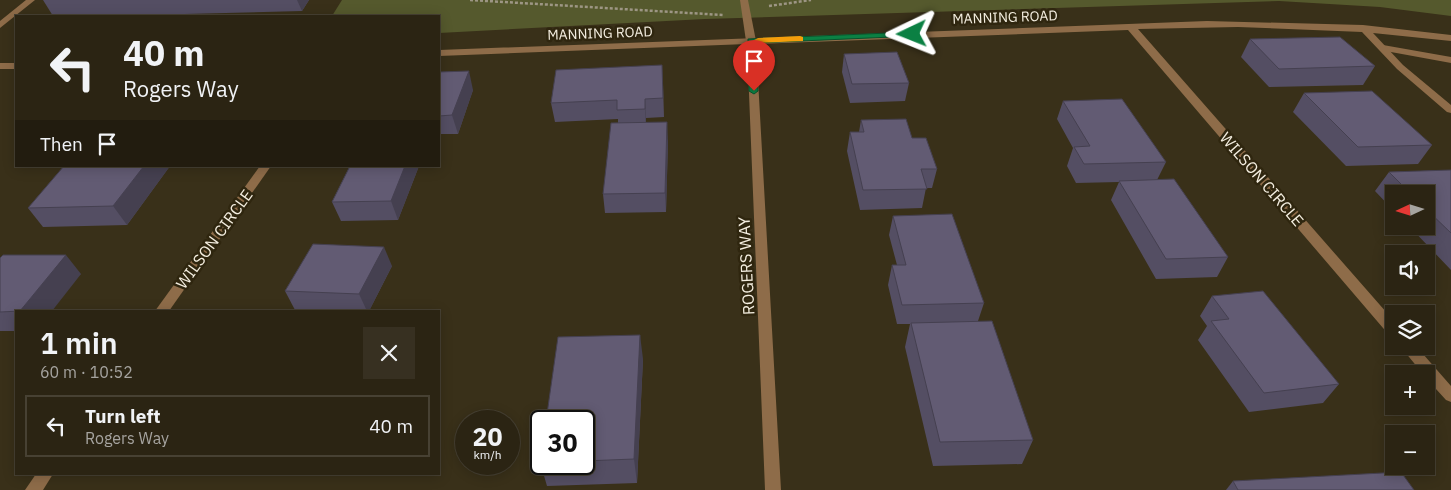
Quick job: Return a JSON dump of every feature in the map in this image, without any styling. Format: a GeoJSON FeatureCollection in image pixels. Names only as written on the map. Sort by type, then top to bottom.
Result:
{"type":"FeatureCollection","features":[{"type":"Feature","properties":{"kind":"street"},"geometry":{"type":"LineString","coordinates":[[0,25],[31,0]]}},
{"type":"Feature","properties":{"kind":"street","name":"ROGERS WAY"},"geometry":{"type":"LineString","coordinates":[[744,0],[751,41],[774,490]]}},
{"type":"Feature","properties":{"kind":"street","name":"MANNING ROAD"},"geometry":{"type":"LineString","coordinates":[[440,53],[1130,26],[1285,24],[1363,28],[1451,38]]}},
{"type":"Feature","properties":{"kind":"street","name":"WILSON CIRCLE"},"geometry":{"type":"LineString","coordinates":[[1130,26],[1385,321]]}},
{"type":"Feature","properties":{"kind":"street"},"geometry":{"type":"LineString","coordinates":[[1363,28],[1400,67],[1451,110]]}},
{"type":"Feature","properties":{"kind":"street"},"geometry":{"type":"LineString","coordinates":[[1383,48],[1451,60]]}},
{"type":"Feature","properties":{"kind":"street"},"geometry":{"type":"LineString","coordinates":[[0,66],[15,66]]}},
{"type":"Feature","properties":{"kind":"street","name":"WILSON CIRCLE"},"geometry":{"type":"LineString","coordinates":[[163,310],[265,167]]}},
{"type":"Feature","properties":{"kind":"street"},"geometry":{"type":"LineString","coordinates":[[1415,355],[1451,396]]}},
{"type":"Feature","properties":{"kind":"street"},"geometry":{"type":"LineString","coordinates":[[33,490],[44,475]]}},
{"type":"Feature","properties":{"kind":"path"},"geometry":{"type":"LineString","coordinates":[[470,0],[724,15]]}},
{"type":"Feature","properties":{"kind":"path"},"geometry":{"type":"LineString","coordinates":[[767,0],[769,6],[811,0]]}},
{"type":"Feature","properties":{"kind":"green space"},"geometry":{"type":"Polygon","coordinates":[[[342,0],[1451,0],[1451,16],[1380,7],[1279,1],[705,19],[440,33],[440,15],[333,15],[342,0]]]}},
{"type":"Feature","properties":{"kind":"building"},"geometry":{"type":"Polygon","coordinates":[[[1340,37],[1375,66],[1279,69],[1250,39],[1340,37]]]}},
{"type":"Feature","properties":{"kind":"building"},"geometry":{"type":"Polygon","coordinates":[[[897,52],[909,83],[852,84],[844,54],[897,52]]]}},
{"type":"Feature","properties":{"kind":"building"},"geometry":{"type":"Polygon","coordinates":[[[662,65],[663,98],[645,99],[645,109],[617,110],[617,100],[551,103],[556,70],[662,65]]]}},
{"type":"Feature","properties":{"kind":"building"},"geometry":{"type":"Polygon","coordinates":[[[469,71],[452,115],[440,116],[440,72],[469,71]]]}},
{"type":"Feature","properties":{"kind":"building"},"geometry":{"type":"Polygon","coordinates":[[[1372,91],[1432,145],[1358,147],[1304,93],[1372,91]]]}},
{"type":"Feature","properties":{"kind":"building"},"geometry":{"type":"Polygon","coordinates":[[[1122,99],[1166,162],[1084,164],[1074,147],[1090,146],[1063,101],[1122,99]]]}},
{"type":"Feature","properties":{"kind":"building"},"geometry":{"type":"Polygon","coordinates":[[[906,119],[912,138],[926,138],[937,169],[921,169],[927,189],[863,190],[850,132],[864,132],[861,120],[906,119]]]}},
{"type":"Feature","properties":{"kind":"building"},"geometry":{"type":"Polygon","coordinates":[[[667,122],[665,193],[603,194],[611,123],[667,122]]]}},
{"type":"Feature","properties":{"kind":"building"},"geometry":{"type":"Polygon","coordinates":[[[63,167],[143,167],[113,206],[28,208],[63,167]]]}},
{"type":"Feature","properties":{"kind":"building"},"geometry":{"type":"Polygon","coordinates":[[[350,167],[405,167],[391,201],[332,202],[350,167]]]}},
{"type":"Feature","properties":{"kind":"building"},"geometry":{"type":"Polygon","coordinates":[[[1451,170],[1451,233],[1435,218],[1435,185],[1402,185],[1389,172],[1451,170]]]}},
{"type":"Feature","properties":{"kind":"building"},"geometry":{"type":"Polygon","coordinates":[[[1174,179],[1228,257],[1166,259],[1119,181],[1174,179]]]}},
{"type":"Feature","properties":{"kind":"building"},"geometry":{"type":"Polygon","coordinates":[[[952,214],[984,303],[902,305],[892,265],[906,265],[893,216],[952,214]]]}},
{"type":"Feature","properties":{"kind":"building"},"geometry":{"type":"Polygon","coordinates":[[[313,244],[384,247],[359,294],[285,291],[313,244]]]}},
{"type":"Feature","properties":{"kind":"building"},"geometry":{"type":"Polygon","coordinates":[[[3,255],[66,255],[21,310],[0,312],[0,258],[3,255]]]}},
{"type":"Feature","properties":{"kind":"building"},"geometry":{"type":"Polygon","coordinates":[[[1263,291],[1339,384],[1264,393],[1211,321],[1229,319],[1212,296],[1263,291]]]}},
{"type":"Feature","properties":{"kind":"building"},"geometry":{"type":"Polygon","coordinates":[[[992,321],[1033,440],[940,442],[911,323],[992,321]]]}},
{"type":"Feature","properties":{"kind":"building"},"geometry":{"type":"Polygon","coordinates":[[[640,335],[634,459],[595,461],[595,410],[548,410],[558,337],[640,335]]]}},
{"type":"Feature","properties":{"kind":"building"},"geometry":{"type":"Polygon","coordinates":[[[1385,473],[1385,475],[1403,475],[1414,490],[1238,490],[1233,481],[1385,473]]]}},
{"type":"Feature","properties":{"kind":"slow traffic"},"geometry":{"type":"LineString","coordinates":[[758,40],[800,39]]}},
{"type":"Feature","properties":{"kind":"route"},"geometry":{"type":"LineString","coordinates":[[754,91],[751,41],[912,34]]}}]}
